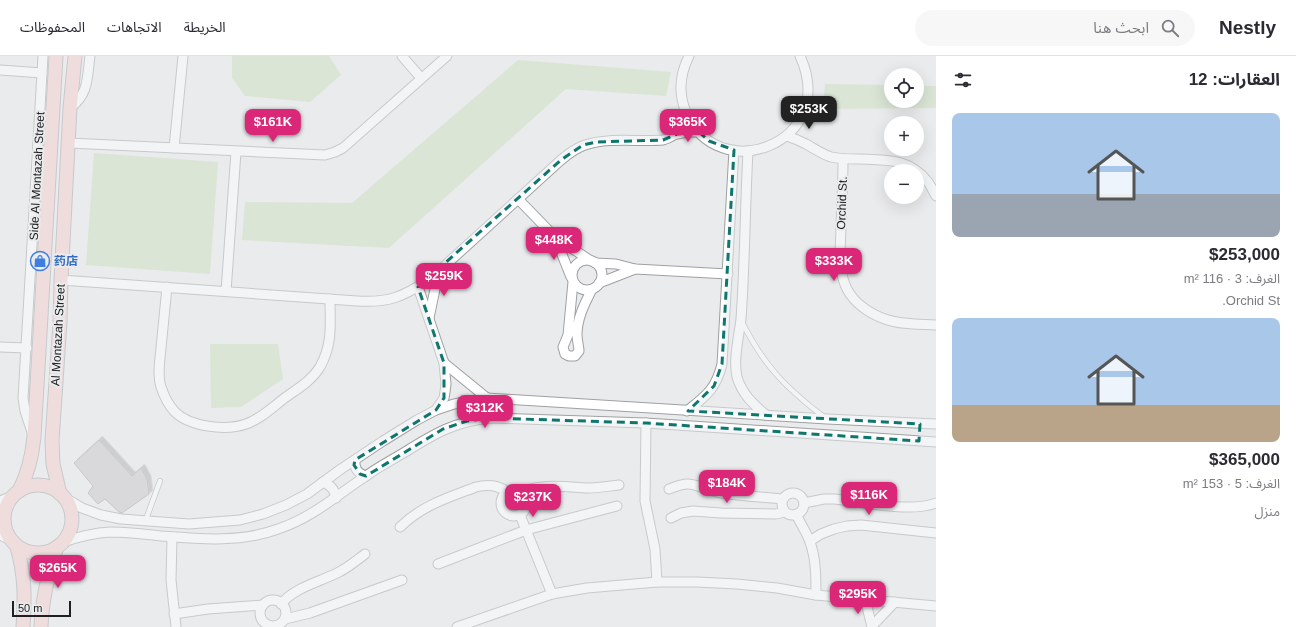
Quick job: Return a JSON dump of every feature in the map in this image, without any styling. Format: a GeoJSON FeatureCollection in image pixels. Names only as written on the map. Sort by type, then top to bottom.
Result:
{"type":"FeatureCollection","features":[{"type":"Feature","properties":{"kind":"street","name":"Side Al Montazah Street"},"geometry":{"type":"LineString","coordinates":[[34,438],[25,411],[23,398],[33,252],[36,166],[43,56]]}},
{"type":"Feature","properties":{"kind":"street","name":"Al Montazah Street"},"geometry":{"type":"LineString","coordinates":[[16,494],[25,479],[30,465],[34,438],[56,56]]}},
{"type":"Feature","properties":{"kind":"street","name":"Al Montazah Street"},"geometry":{"type":"LineString","coordinates":[[62,496],[54,472],[51,449],[60,322],[70,108],[75,56]]}},
{"type":"Feature","properties":{"kind":"street"},"geometry":{"type":"LineString","coordinates":[[52,107],[70,108],[78,102],[86,85],[90,56]]}},
{"type":"Feature","properties":{"kind":"street"},"geometry":{"type":"LineString","coordinates":[[174,148],[183,56]]}},
{"type":"Feature","properties":{"kind":"street"},"geometry":{"type":"LineString","coordinates":[[402,56],[421,78]]}},
{"type":"Feature","properties":{"kind":"street"},"geometry":{"type":"LineString","coordinates":[[69,143],[316,156],[325,155],[335,152],[351,142],[447,56]]}},
{"type":"Feature","properties":{"kind":"street"},"geometry":{"type":"LineString","coordinates":[[689,56],[684,67],[681,83],[683,106],[688,117],[699,132],[709,141],[721,147],[748,151],[762,149],[775,144],[787,136],[795,128],[802,117],[808,92],[808,79],[800,56]]}},
{"type":"Feature","properties":{"kind":"street"},"geometry":{"type":"LineString","coordinates":[[0,70],[42,73]]}},
{"type":"Feature","properties":{"kind":"street"},"geometry":{"type":"LineString","coordinates":[[61,280],[372,302],[388,300],[404,295],[429,280],[571,151],[583,145],[596,142],[663,140],[670,138],[677,134],[684,126],[688,117]]}},
{"type":"Feature","properties":{"kind":"street"},"geometry":{"type":"LineString","coordinates":[[795,128],[807,145]]}},
{"type":"Feature","properties":{"kind":"street"},"geometry":{"type":"LineString","coordinates":[[677,134],[699,132]]}},
{"type":"Feature","properties":{"kind":"street"},"geometry":{"type":"LineString","coordinates":[[787,136],[830,157],[899,162],[922,174],[936,196]]}},
{"type":"Feature","properties":{"kind":"street"},"geometry":{"type":"LineString","coordinates":[[687,411],[707,395],[714,386],[719,376],[722,364],[734,150]]}},
{"type":"Feature","properties":{"kind":"street"},"geometry":{"type":"LineString","coordinates":[[748,151],[741,319],[737,375],[747,398],[766,415]]}},
{"type":"Feature","properties":{"kind":"street"},"geometry":{"type":"LineString","coordinates":[[226,291],[236,152]]}},
{"type":"Feature","properties":{"kind":"street","name":"Orchid St."},"geometry":{"type":"LineString","coordinates":[[844,159],[841,261],[842,275],[847,290],[859,304],[870,312],[884,319],[896,322],[936,325]]}},
{"type":"Feature","properties":{"kind":"street"},"geometry":{"type":"LineString","coordinates":[[518,198],[555,237],[593,262],[601,270],[601,275],[581,312],[572,335],[574,268],[581,261],[593,262],[616,264],[636,269],[728,274]]}},
{"type":"Feature","properties":{"kind":"street"},"geometry":{"type":"LineString","coordinates":[[555,237],[573,280],[577,286],[582,289],[595,286],[636,269]]}},
{"type":"Feature","properties":{"kind":"street"},"geometry":{"type":"LineString","coordinates":[[429,319],[439,270]]}},
{"type":"Feature","properties":{"kind":"street"},"geometry":{"type":"LineString","coordinates":[[167,287],[160,385],[166,399],[175,412],[188,420],[216,428],[246,424],[258,418],[310,380],[319,368],[326,354],[330,338],[330,299]]}},
{"type":"Feature","properties":{"kind":"street"},"geometry":{"type":"LineString","coordinates":[[418,287],[444,363],[446,384],[444,398],[436,410]]}},
{"type":"Feature","properties":{"kind":"street"},"geometry":{"type":"LineString","coordinates":[[41,322],[60,322]]}},
{"type":"Feature","properties":{"kind":"street"},"geometry":{"type":"LineString","coordinates":[[0,347],[27,348]]}},
{"type":"Feature","properties":{"kind":"street"},"geometry":{"type":"LineString","coordinates":[[444,363],[487,398]]}},
{"type":"Feature","properties":{"kind":"street"},"geometry":{"type":"LineString","coordinates":[[0,501],[29,487],[40,486],[51,488],[82,508],[102,515],[121,519],[144,522],[190,524],[240,520],[263,514],[286,505],[307,494],[355,460],[417,420],[436,410],[470,400],[487,398],[687,411],[936,424]]}},
{"type":"Feature","properties":{"kind":"street"},"geometry":{"type":"LineString","coordinates":[[10,541],[34,553],[43,553],[78,537],[110,532],[213,539],[257,535],[278,529],[318,510],[366,476],[443,429],[473,420],[491,418],[646,423],[936,442]]}},
{"type":"Feature","properties":{"kind":"street"},"geometry":{"type":"LineString","coordinates":[[646,423],[644,501],[655,548],[657,582]]}},
{"type":"Feature","properties":{"kind":"street"},"geometry":{"type":"LineString","coordinates":[[919,441],[920,424]]}},
{"type":"Feature","properties":{"kind":"street"},"geometry":{"type":"LineString","coordinates":[[355,460],[354,465],[356,470],[360,474],[366,476]]}},
{"type":"Feature","properties":{"kind":"street"},"geometry":{"type":"LineString","coordinates":[[323,482],[332,488],[335,492],[336,498]]}},
{"type":"Feature","properties":{"kind":"street"},"geometry":{"type":"LineString","coordinates":[[669,489],[686,484],[695,485],[720,493],[783,498],[788,494],[795,493],[801,497],[804,503],[801,511],[796,514],[785,512],[776,514],[693,511],[681,513],[670,518]]}},
{"type":"Feature","properties":{"kind":"street"},"geometry":{"type":"LineString","coordinates":[[400,527],[411,516],[424,508],[485,485],[494,485],[508,492]]}},
{"type":"Feature","properties":{"kind":"street"},"geometry":{"type":"LineString","coordinates":[[521,492],[540,486],[589,488],[619,485]]}},
{"type":"Feature","properties":{"kind":"street"},"geometry":{"type":"LineString","coordinates":[[514,490],[521,492],[528,501],[526,510],[515,517],[506,514],[502,510],[501,505],[501,500],[504,495],[514,490]]}},
{"type":"Feature","properties":{"kind":"street"},"geometry":{"type":"LineString","coordinates":[[16,494],[6,508],[4,520],[10,541],[22,564],[25,590],[24,627]]}},
{"type":"Feature","properties":{"kind":"street"},"geometry":{"type":"LineString","coordinates":[[43,624],[46,582],[60,545],[68,534],[71,525],[71,511],[62,496]]}},
{"type":"Feature","properties":{"kind":"street"},"geometry":{"type":"LineString","coordinates":[[783,498],[782,505],[785,512]]}},
{"type":"Feature","properties":{"kind":"street"},"geometry":{"type":"LineString","coordinates":[[804,503],[824,499],[905,507],[919,507],[936,503]]}},
{"type":"Feature","properties":{"kind":"street"},"geometry":{"type":"LineString","coordinates":[[438,564],[526,530],[617,506]]}},
{"type":"Feature","properties":{"kind":"street"},"geometry":{"type":"LineString","coordinates":[[796,514],[810,541],[814,558],[816,595]]}},
{"type":"Feature","properties":{"kind":"street"},"geometry":{"type":"LineString","coordinates":[[520,515],[552,594]]}},
{"type":"Feature","properties":{"kind":"street"},"geometry":{"type":"LineString","coordinates":[[810,541],[821,534],[847,526],[936,533]]}},
{"type":"Feature","properties":{"kind":"street"},"geometry":{"type":"LineString","coordinates":[[172,537],[171,580],[176,627]]}},
{"type":"Feature","properties":{"kind":"street"},"geometry":{"type":"LineString","coordinates":[[281,604],[292,594],[340,571],[365,554]]}},
{"type":"Feature","properties":{"kind":"street"},"geometry":{"type":"LineString","coordinates":[[263,605],[261,609],[261,618],[263,622],[276,625],[402,580]]}},
{"type":"Feature","properties":{"kind":"street"},"geometry":{"type":"LineString","coordinates":[[457,627],[552,594],[608,586],[657,582],[737,584],[777,588],[816,595],[936,606]]}},
{"type":"Feature","properties":{"kind":"street"},"geometry":{"type":"LineString","coordinates":[[864,599],[872,627]]}},
{"type":"Feature","properties":{"kind":"street"},"geometry":{"type":"LineString","coordinates":[[174,614],[208,609],[263,605],[270,601],[278,602],[286,611],[276,625]]}},
{"type":"Feature","properties":{"kind":"street"},"geometry":{"type":"LineString","coordinates":[[872,627],[895,602]]}},
{"type":"Feature","properties":{"kind":"lane"},"geometry":{"type":"LineString","coordinates":[[741,319],[765,362],[781,381],[801,400],[827,419]]}},
{"type":"Feature","properties":{"kind":"lane"},"geometry":{"type":"LineString","coordinates":[[144,522],[160,481]]}},
{"type":"Feature","properties":{"kind":"highlighted area"},"geometry":{"type":"Polygon","coordinates":[[[699,132],[709,141],[734,150],[722,364],[714,386],[688,411],[920,424],[919,441],[646,423],[491,418],[467,421],[443,429],[366,476],[360,474],[354,465],[355,460],[436,410],[444,398],[444,363],[418,287],[561,160],[583,145],[596,142],[663,140],[677,134],[699,132]]]}},
{"type":"Feature","properties":{"kind":"green space"},"geometry":{"type":"Polygon","coordinates":[[[232,56],[329,56],[341,75],[310,102],[245,96],[232,78],[232,56]]]}},
{"type":"Feature","properties":{"kind":"green space"},"geometry":{"type":"Polygon","coordinates":[[[518,60],[671,72],[666,96],[566,89],[389,248],[242,240],[245,202],[352,203],[518,60]]]}},
{"type":"Feature","properties":{"kind":"green space"},"geometry":{"type":"Polygon","coordinates":[[[825,84],[884,85],[884,108],[924,108],[924,86],[936,86],[936,108],[823,109],[825,84]]]}},
{"type":"Feature","properties":{"kind":"green space"},"geometry":{"type":"Polygon","coordinates":[[[94,153],[218,162],[210,274],[86,265],[94,153]]]}},
{"type":"Feature","properties":{"kind":"green space"},"geometry":{"type":"Polygon","coordinates":[[[210,344],[278,344],[283,379],[241,407],[211,408],[210,344]]]}},
{"type":"Feature","properties":{"kind":"building"},"geometry":{"type":"Polygon","coordinates":[[[99,440],[132,476],[141,468],[147,479],[149,494],[122,513],[105,499],[98,504],[88,493],[93,486],[74,463],[99,440]]]}},
{"type":"Feature","properties":{"kind":"place","name":"药店"},"geometry":{"type":"Point","coordinates":[40,261]}}]}
